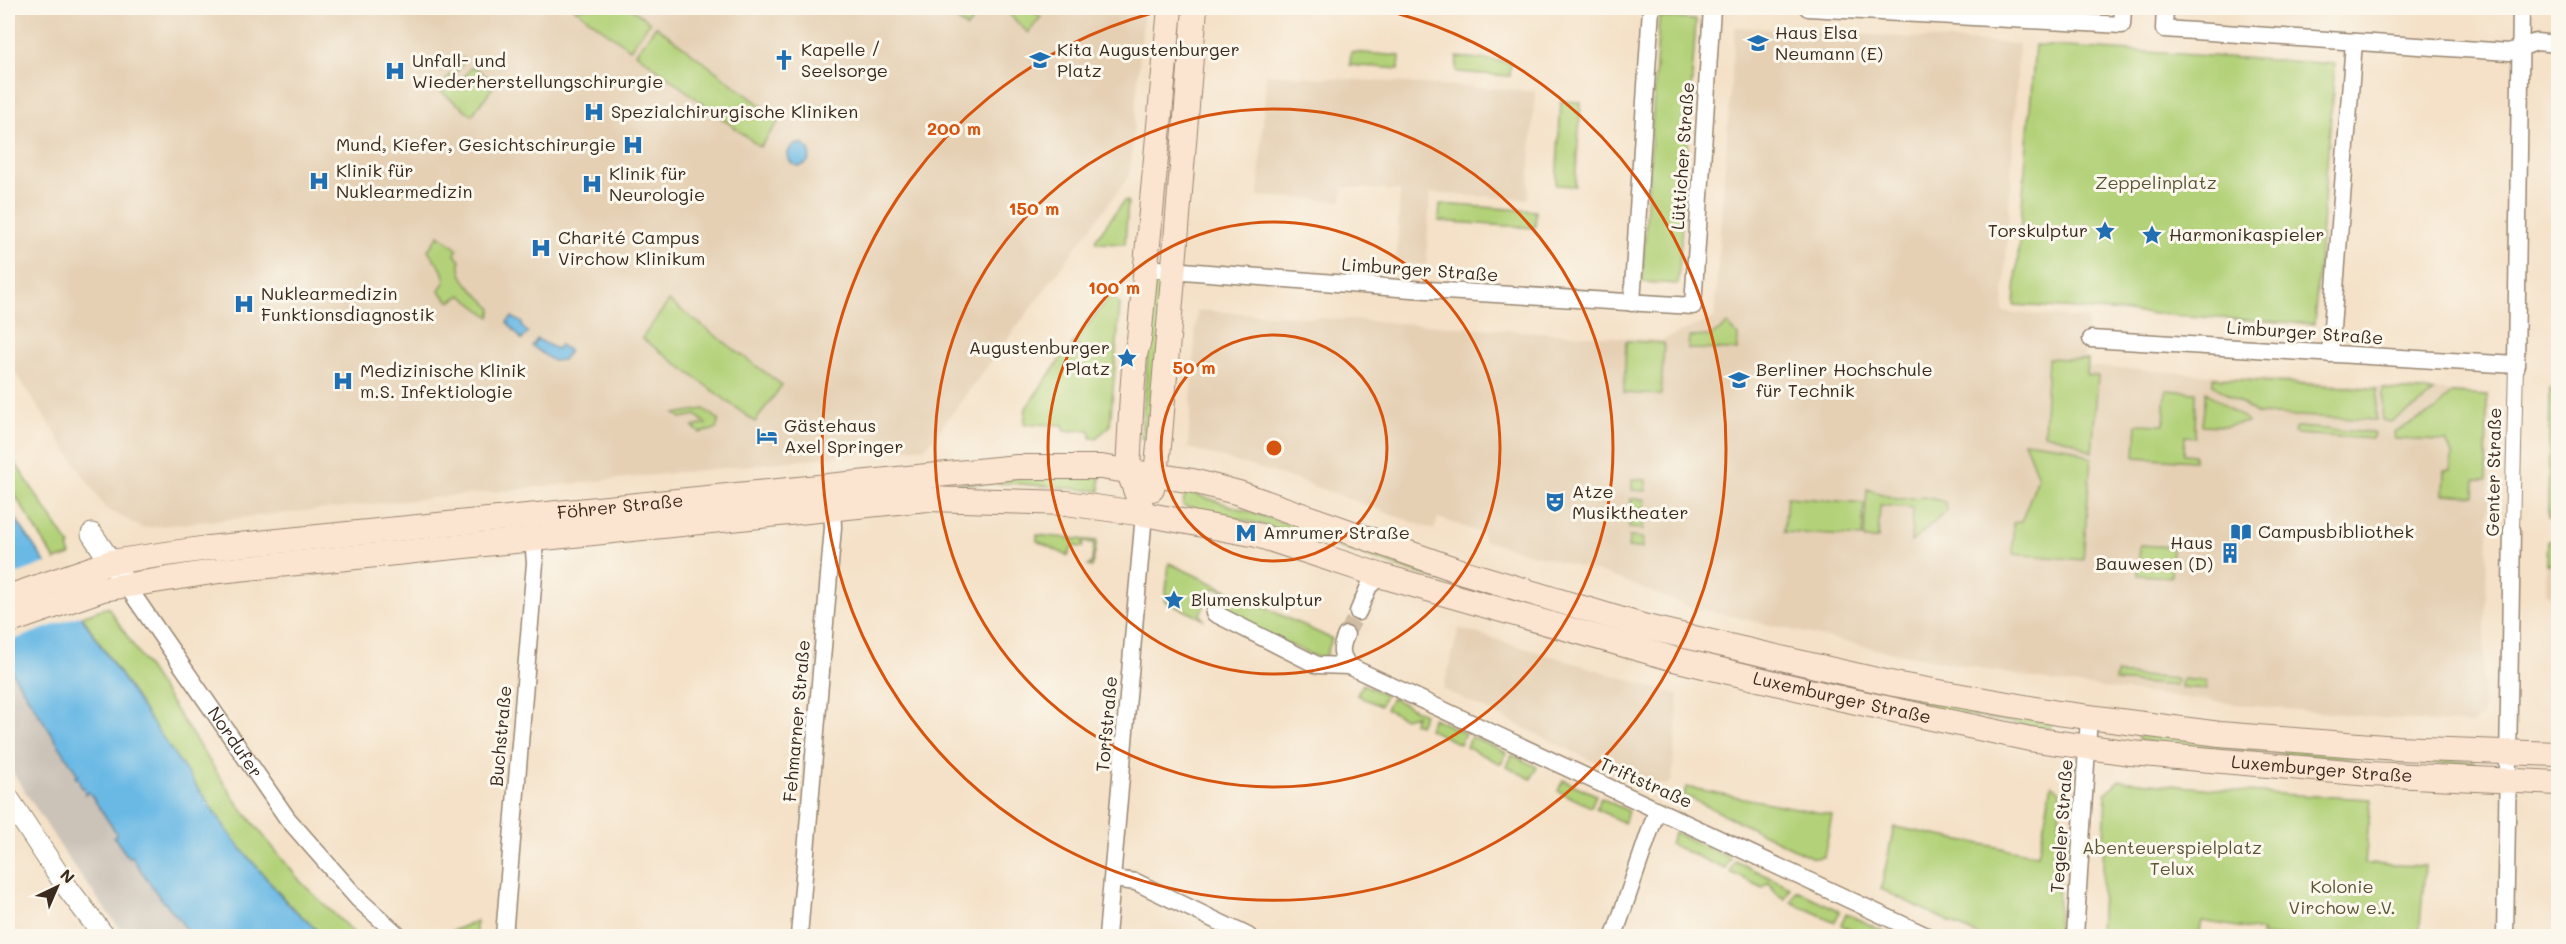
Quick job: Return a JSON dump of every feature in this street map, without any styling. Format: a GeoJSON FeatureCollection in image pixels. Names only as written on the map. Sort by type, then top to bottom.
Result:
{"type":"FeatureCollection","features":[{"type":"Feature","properties":{"kind":"main road"},"geometry":{"type":"LineString","coordinates":[[1144,514],[1128,470],[1132,394],[1170,8]]}},
{"type":"Feature","properties":{"kind":"main road"},"geometry":{"type":"LineString","coordinates":[[1144,514],[1156,474],[1195,8]]}},
{"type":"Feature","properties":{"kind":"main road","name":"Föhrer Straße"},"geometry":{"type":"LineString","coordinates":[[8,597],[111,562],[208,548],[1008,468],[1064,466],[1156,474]]}},
{"type":"Feature","properties":{"kind":"main road","name":"Luxemburger Straße"},"geometry":{"type":"LineString","coordinates":[[1156,474],[1239,493],[1463,572],[1680,636],[1894,684],[2090,717],[2244,735],[2397,747],[2559,754]]}},
{"type":"Feature","properties":{"kind":"main road","name":"Föhrer Straße"},"geometry":{"type":"LineString","coordinates":[[8,622],[98,590],[219,571],[831,508],[927,499],[1066,503],[1144,514]]}},
{"type":"Feature","properties":{"kind":"main road","name":"Luxemburger Straße"},"geometry":{"type":"LineString","coordinates":[[1144,514],[1257,535],[1382,576],[1674,659],[1843,699],[2031,739],[2087,747],[2370,774],[2559,783]]}},
{"type":"Feature","properties":{"kind":"main road"},"geometry":{"type":"LineString","coordinates":[[1674,659],[1680,636]]}},
{"type":"Feature","properties":{"kind":"street"},"geometry":{"type":"LineString","coordinates":[[1632,303],[1651,8]]}},
{"type":"Feature","properties":{"kind":"street","name":"Lütticher Straße"},"geometry":{"type":"LineString","coordinates":[[1693,306],[1712,8]]}},
{"type":"Feature","properties":{"kind":"street"},"geometry":{"type":"LineString","coordinates":[[1808,8],[2122,25],[2123,8]]}},
{"type":"Feature","properties":{"kind":"street"},"geometry":{"type":"LineString","coordinates":[[2165,8],[2164,29],[2509,52],[2536,42],[2559,44]]}},
{"type":"Feature","properties":{"kind":"street","name":"Genter Straße"},"geometry":{"type":"LineString","coordinates":[[2505,936],[2521,8]]}},
{"type":"Feature","properties":{"kind":"street"},"geometry":{"type":"LineString","coordinates":[[2330,354],[2354,42]]}},
{"type":"Feature","properties":{"kind":"street","name":"Limburger Straße"},"geometry":{"type":"LineString","coordinates":[[1145,268],[1693,306]]}},
{"type":"Feature","properties":{"kind":"street","name":"Limburger Straße"},"geometry":{"type":"LineString","coordinates":[[2091,339],[2516,365]]}},
{"type":"Feature","properties":{"kind":"street","name":"Fehmarner Straße"},"geometry":{"type":"LineString","coordinates":[[799,936],[833,527],[831,508]]}},
{"type":"Feature","properties":{"kind":"street","name":"Torfstraße"},"geometry":{"type":"LineString","coordinates":[[1107,936],[1144,514]]}},
{"type":"Feature","properties":{"kind":"street","name":"Nordufer"},"geometry":{"type":"LineString","coordinates":[[92,534],[287,818],[358,899],[399,936]]}},
{"type":"Feature","properties":{"kind":"street","name":"Buchstraße"},"geometry":{"type":"LineString","coordinates":[[504,936],[535,563],[533,539]]}},
{"type":"Feature","properties":{"kind":"street"},"geometry":{"type":"LineString","coordinates":[[1358,612],[1369,586],[1382,576]]}},
{"type":"Feature","properties":{"kind":"street","name":"Triftstraße"},"geometry":{"type":"LineString","coordinates":[[1214,614],[1317,664],[1349,666],[1927,936]]}},
{"type":"Feature","properties":{"kind":"street"},"geometry":{"type":"LineString","coordinates":[[1346,635],[1341,647],[1341,656],[1349,666]]}},
{"type":"Feature","properties":{"kind":"street","name":"Tegeler Straße"},"geometry":{"type":"LineString","coordinates":[[2075,936],[2090,717]]}},
{"type":"Feature","properties":{"kind":"street"},"geometry":{"type":"LineString","coordinates":[[8,798],[72,894],[104,936]]}},
{"type":"Feature","properties":{"kind":"street"},"geometry":{"type":"LineString","coordinates":[[1614,936],[1657,810]]}},
{"type":"Feature","properties":{"kind":"street"},"geometry":{"type":"LineString","coordinates":[[1113,879],[1136,882],[1248,936]]}},
{"type":"Feature","properties":{"kind":"shaded area","name":"Charité Campus Virchow Klinikum"},"geometry":{"type":"Polygon","coordinates":[[[8,8],[1144,8],[1130,175],[927,447],[142,528],[105,508],[8,362],[8,8]]]}},
{"type":"Feature","properties":{"kind":"shaded area","name":"Berliner Hochschule für Technik"},"geometry":{"type":"Polygon","coordinates":[[[1735,27],[2019,44],[2003,312],[2088,319],[2084,366],[2489,394],[2489,498],[2482,716],[2473,724],[2427,722],[2243,705],[2061,683],[1880,650],[1687,606],[1606,574],[1484,541],[1482,533],[1438,518],[1434,530],[1286,476],[1188,448],[1197,310],[1662,340],[1714,318],[1735,27]]]}},
{"type":"Feature","properties":{"kind":"shaded area"},"geometry":{"type":"Polygon","coordinates":[[[1266,74],[1535,91],[1528,199],[1430,193],[1426,265],[1396,263],[1400,191],[1343,187],[1342,201],[1258,196],[1266,74]]]}},
{"type":"Feature","properties":{"kind":"shaded area"},"geometry":{"type":"Polygon","coordinates":[[[2546,564],[2558,565],[2558,609],[2550,609],[2550,594],[2546,594],[2546,564]]]}},
{"type":"Feature","properties":{"kind":"shaded area"},"geometry":{"type":"Polygon","coordinates":[[[1459,628],[1679,695],[1672,781],[1667,785],[1636,782],[1443,689],[1459,628]]]}},
{"type":"Feature","properties":{"kind":"shaded area"},"geometry":{"type":"Polygon","coordinates":[[[8,666],[78,775],[75,777],[83,787],[85,794],[89,792],[117,835],[114,836],[128,857],[130,856],[158,895],[180,920],[189,936],[125,936],[68,858],[8,765],[8,666]]]}},
{"type":"Feature","properties":{"kind":"green space"},"geometry":{"type":"Polygon","coordinates":[[[574,8],[630,8],[650,22],[630,49],[574,8]]]}},
{"type":"Feature","properties":{"kind":"green space"},"geometry":{"type":"Polygon","coordinates":[[[942,8],[983,8],[967,28],[942,8]]]}},
{"type":"Feature","properties":{"kind":"green space"},"geometry":{"type":"Polygon","coordinates":[[[1003,8],[1029,8],[1041,17],[1028,33],[1003,8]]]}},
{"type":"Feature","properties":{"kind":"green space"},"geometry":{"type":"Polygon","coordinates":[[[1659,17],[1696,20],[1678,284],[1642,282],[1659,17]]]}},
{"type":"Feature","properties":{"kind":"green space"},"geometry":{"type":"Polygon","coordinates":[[[656,26],[780,120],[760,147],[636,53],[656,26]]]}},
{"type":"Feature","properties":{"kind":"green space","name":"Zeppelinplatz"},"geometry":{"type":"Polygon","coordinates":[[[2035,45],[2335,64],[2314,324],[2014,305],[2035,45]]]}},
{"type":"Feature","properties":{"kind":"green space"},"geometry":{"type":"Polygon","coordinates":[[[1351,52],[1400,56],[1399,69],[1350,65],[1351,52]]]}},
{"type":"Feature","properties":{"kind":"green space"},"geometry":{"type":"Polygon","coordinates":[[[1457,57],[1511,62],[1510,76],[1456,72],[1457,57]]]}},
{"type":"Feature","properties":{"kind":"green space"},"geometry":{"type":"Polygon","coordinates":[[[463,58],[465,60],[454,75],[461,81],[473,66],[496,83],[472,115],[439,90],[463,58]]]}},
{"type":"Feature","properties":{"kind":"green space"},"geometry":{"type":"Polygon","coordinates":[[[1561,101],[1581,102],[1575,186],[1556,185],[1561,101]]]}},
{"type":"Feature","properties":{"kind":"green space"},"geometry":{"type":"Polygon","coordinates":[[[1124,201],[1128,201],[1125,244],[1097,243],[1095,240],[1124,201]]]}},
{"type":"Feature","properties":{"kind":"green space"},"geometry":{"type":"Polygon","coordinates":[[[1440,204],[1536,211],[1535,228],[1439,221],[1440,204]]]}},
{"type":"Feature","properties":{"kind":"green space"},"geometry":{"type":"Polygon","coordinates":[[[439,235],[457,249],[455,255],[460,261],[462,275],[470,287],[492,309],[490,317],[461,295],[450,302],[439,291],[445,280],[442,270],[428,250],[439,235]]]}},
{"type":"Feature","properties":{"kind":"green space"},"geometry":{"type":"Polygon","coordinates":[[[1153,280],[1167,281],[1154,439],[1141,438],[1153,280]]]}},
{"type":"Feature","properties":{"kind":"green space"},"geometry":{"type":"Polygon","coordinates":[[[1110,296],[1120,304],[1110,426],[1096,438],[1091,438],[1090,430],[1064,431],[1063,425],[1024,424],[1026,408],[1064,354],[1079,353],[1079,346],[1071,346],[1110,296]]]}},
{"type":"Feature","properties":{"kind":"green space"},"geometry":{"type":"Polygon","coordinates":[[[669,301],[782,385],[755,422],[642,338],[669,301]]]}},
{"type":"Feature","properties":{"kind":"green space"},"geometry":{"type":"Polygon","coordinates":[[[1728,324],[1738,336],[1737,350],[1688,349],[1689,337],[1711,336],[1728,324]]]}},
{"type":"Feature","properties":{"kind":"green space"},"geometry":{"type":"Polygon","coordinates":[[[1626,341],[1664,343],[1661,395],[1624,393],[1626,341]]]}},
{"type":"Feature","properties":{"kind":"green space"},"geometry":{"type":"Polygon","coordinates":[[[2048,358],[2088,360],[2087,375],[2098,376],[2092,452],[2072,441],[2044,434],[2048,358]]]}},
{"type":"Feature","properties":{"kind":"green space"},"geometry":{"type":"Polygon","coordinates":[[[2213,378],[2377,389],[2376,420],[2258,414],[2213,385],[2213,378]]]}},
{"type":"Feature","properties":{"kind":"green space"},"geometry":{"type":"Polygon","coordinates":[[[2550,387],[2558,401],[2558,517],[2548,518],[2550,387]]]}},
{"type":"Feature","properties":{"kind":"green space"},"geometry":{"type":"Polygon","coordinates":[[[2383,389],[2434,392],[2416,407],[2390,422],[2382,420],[2383,389]]]}},
{"type":"Feature","properties":{"kind":"green space"},"geometry":{"type":"Polygon","coordinates":[[[2166,390],[2196,392],[2195,437],[2185,436],[2184,454],[2194,455],[2194,461],[2135,457],[2137,424],[2164,425],[2166,390]]]}},
{"type":"Feature","properties":{"kind":"green space"},"geometry":{"type":"Polygon","coordinates":[[[2206,392],[2248,422],[2226,426],[2202,425],[2206,392]]]}},
{"type":"Feature","properties":{"kind":"green space"},"geometry":{"type":"Polygon","coordinates":[[[2452,393],[2487,395],[2486,480],[2475,480],[2474,496],[2443,494],[2444,471],[2451,470],[2452,454],[2446,441],[2395,439],[2394,432],[2435,411],[2452,393]]]}},
{"type":"Feature","properties":{"kind":"green space"},"geometry":{"type":"Polygon","coordinates":[[[704,409],[719,420],[716,429],[700,433],[693,427],[706,424],[696,415],[681,418],[675,414],[704,409]]]}},
{"type":"Feature","properties":{"kind":"green space"},"geometry":{"type":"Polygon","coordinates":[[[2298,427],[2374,434],[2372,439],[2294,433],[2298,427]]]}},
{"type":"Feature","properties":{"kind":"green space"},"geometry":{"type":"Polygon","coordinates":[[[2024,441],[2068,447],[2091,458],[2083,560],[2013,554],[2013,523],[2021,522],[2038,477],[2024,441]]]}},
{"type":"Feature","properties":{"kind":"green space"},"geometry":{"type":"Polygon","coordinates":[[[8,452],[70,546],[68,547],[71,555],[55,560],[8,484],[8,452]]]}},
{"type":"Feature","properties":{"kind":"green space"},"geometry":{"type":"Polygon","coordinates":[[[1010,477],[1100,477],[1100,491],[1010,483],[956,484],[1010,477]]]}},
{"type":"Feature","properties":{"kind":"green space"},"geometry":{"type":"Polygon","coordinates":[[[1632,479],[1646,480],[1646,491],[1632,490],[1632,479]]]}},
{"type":"Feature","properties":{"kind":"green space"},"geometry":{"type":"Polygon","coordinates":[[[1867,489],[1897,499],[1924,497],[1946,502],[1947,511],[1911,542],[1913,508],[1880,505],[1878,539],[1864,539],[1867,489]]]}},
{"type":"Feature","properties":{"kind":"green space"},"geometry":{"type":"Polygon","coordinates":[[[1185,491],[1590,621],[1636,640],[1289,531],[1183,506],[1185,491]]]}},
{"type":"Feature","properties":{"kind":"green space"},"geometry":{"type":"Polygon","coordinates":[[[1787,497],[1864,503],[1862,537],[1784,532],[1787,497]]]}},
{"type":"Feature","properties":{"kind":"green space"},"geometry":{"type":"Polygon","coordinates":[[[1631,499],[1645,499],[1645,510],[1631,509],[1631,499]]]}},
{"type":"Feature","properties":{"kind":"green space"},"geometry":{"type":"Polygon","coordinates":[[[1630,518],[1644,518],[1643,529],[1629,528],[1630,518]]]}},
{"type":"Feature","properties":{"kind":"green space"},"geometry":{"type":"Polygon","coordinates":[[[1037,535],[1097,541],[1092,567],[1088,566],[1092,562],[1094,543],[1083,542],[1083,547],[1073,546],[1068,556],[1037,541],[1037,535]]]}},
{"type":"Feature","properties":{"kind":"green space"},"geometry":{"type":"Polygon","coordinates":[[[1629,537],[1643,538],[1642,548],[1628,548],[1629,537]]]}},
{"type":"Feature","properties":{"kind":"green space"},"geometry":{"type":"Polygon","coordinates":[[[2548,540],[2558,540],[2558,565],[2547,564],[2548,540]]]}},
{"type":"Feature","properties":{"kind":"green space"},"geometry":{"type":"Polygon","coordinates":[[[2140,545],[2172,547],[2171,577],[2138,575],[2140,545]]]}},
{"type":"Feature","properties":{"kind":"green space"},"geometry":{"type":"Polygon","coordinates":[[[1169,563],[1332,639],[1326,656],[1321,659],[1246,625],[1227,606],[1226,592],[1216,588],[1212,590],[1200,614],[1203,619],[1165,601],[1169,563]]]}},
{"type":"Feature","properties":{"kind":"green space"},"geometry":{"type":"Polygon","coordinates":[[[108,607],[237,803],[301,882],[357,936],[323,936],[287,902],[234,840],[149,718],[82,616],[108,607]]]}},
{"type":"Feature","properties":{"kind":"green space"},"geometry":{"type":"Polygon","coordinates":[[[1694,648],[1872,690],[2051,723],[2050,729],[1919,707],[1690,651],[1694,648]]]}},
{"type":"Feature","properties":{"kind":"green space"},"geometry":{"type":"Polygon","coordinates":[[[2116,674],[2177,679],[2176,686],[2115,681],[2116,674]]]}},
{"type":"Feature","properties":{"kind":"green space"},"geometry":{"type":"Polygon","coordinates":[[[2182,679],[2206,681],[2206,689],[2181,687],[2182,679]]]}},
{"type":"Feature","properties":{"kind":"green space"},"geometry":{"type":"Polygon","coordinates":[[[1363,684],[1385,695],[1380,706],[1357,695],[1363,684]]]}},
{"type":"Feature","properties":{"kind":"green space"},"geometry":{"type":"Polygon","coordinates":[[[1392,698],[1424,714],[1419,725],[1414,723],[1416,715],[1404,718],[1386,709],[1392,698]]]}},
{"type":"Feature","properties":{"kind":"green space"},"geometry":{"type":"Polygon","coordinates":[[[1433,718],[1465,733],[1460,744],[1428,729],[1433,718]]]}},
{"type":"Feature","properties":{"kind":"green space"},"geometry":{"type":"Polygon","coordinates":[[[2138,734],[2475,762],[2475,766],[2222,749],[2138,740],[2138,734]]]}},
{"type":"Feature","properties":{"kind":"green space"},"geometry":{"type":"Polygon","coordinates":[[[1471,736],[1507,753],[1501,764],[1466,747],[1471,736]]]}},
{"type":"Feature","properties":{"kind":"green space"},"geometry":{"type":"Polygon","coordinates":[[[1512,755],[1537,767],[1531,779],[1507,767],[1512,755]]]}},
{"type":"Feature","properties":{"kind":"green space"},"geometry":{"type":"Polygon","coordinates":[[[1563,780],[1596,795],[1591,807],[1558,791],[1563,780]]]}},
{"type":"Feature","properties":{"kind":"green space"},"geometry":{"type":"Polygon","coordinates":[[[2119,780],[2244,792],[2371,799],[2365,864],[2425,866],[2419,936],[2261,936],[2262,931],[2202,921],[2199,936],[2100,936],[2106,793],[2119,780]]]}},
{"type":"Feature","properties":{"kind":"green space"},"geometry":{"type":"Polygon","coordinates":[[[2052,784],[2060,791],[2058,936],[1979,936],[1881,889],[1894,827],[2038,855],[2052,784]]]}},
{"type":"Feature","properties":{"kind":"green space"},"geometry":{"type":"Polygon","coordinates":[[[1686,787],[1832,815],[1824,857],[1813,858],[1684,795],[1686,787]]]}},
{"type":"Feature","properties":{"kind":"green space"},"geometry":{"type":"Polygon","coordinates":[[[1601,798],[1628,811],[1624,823],[1596,809],[1601,798]]]}},
{"type":"Feature","properties":{"kind":"green space"},"geometry":{"type":"Polygon","coordinates":[[[1674,832],[1730,858],[1725,869],[1670,844],[1674,832]]]}},
{"type":"Feature","properties":{"kind":"green space"},"geometry":{"type":"Polygon","coordinates":[[[1735,861],[1790,887],[1785,899],[1775,893],[1769,882],[1763,888],[1730,872],[1735,861]]]}},
{"type":"Feature","properties":{"kind":"green space"},"geometry":{"type":"Polygon","coordinates":[[[1796,890],[1840,911],[1835,922],[1791,902],[1796,890]]]}},
{"type":"Feature","properties":{"kind":"green space"},"geometry":{"type":"Polygon","coordinates":[[[1846,913],[1889,934],[1888,936],[1864,936],[1841,925],[1846,913]]]}},
{"type":"Feature","properties":{"kind":"green space"},"geometry":{"type":"Polygon","coordinates":[[[476,921],[476,936],[441,936],[476,921]]]}},
{"type":"Feature","properties":{"kind":"water"},"geometry":{"type":"Polygon","coordinates":[[[799,144],[807,147],[810,155],[807,163],[799,166],[791,163],[788,155],[791,147],[799,144]]]}},
{"type":"Feature","properties":{"kind":"water"},"geometry":{"type":"Polygon","coordinates":[[[512,317],[522,323],[522,327],[528,332],[522,340],[507,322],[512,317]]]}},
{"type":"Feature","properties":{"kind":"water"},"geometry":{"type":"Polygon","coordinates":[[[537,339],[556,349],[560,345],[569,351],[563,360],[553,361],[532,346],[537,339]]]}},
{"type":"Feature","properties":{"kind":"water"},"geometry":{"type":"Polygon","coordinates":[[[8,507],[149,718],[234,840],[286,902],[323,936],[189,936],[180,920],[158,895],[131,856],[128,857],[114,837],[117,834],[89,792],[85,794],[84,787],[81,788],[79,780],[75,777],[78,775],[8,666],[8,507]]]}},
{"type":"Feature","properties":{"kind":"pier"},"geometry":{"type":"Polygon","coordinates":[[[48,562],[84,614],[8,642],[8,577],[48,562]]]}},
{"type":"Feature","properties":{"kind":"tunnel"},"geometry":{"type":"LineString","coordinates":[[1346,635],[1358,612]]}},
{"type":"Feature","properties":{"kind":"place","name":"Haus Elsa Neumann (E)"},"geometry":{"type":"Point","coordinates":[1758,43]}},
{"type":"Feature","properties":{"kind":"place","name":"Kapelle / Seelsorge"},"geometry":{"type":"Point","coordinates":[784,60]}},
{"type":"Feature","properties":{"kind":"place","name":"Kita Augustenburger Platz"},"geometry":{"type":"Point","coordinates":[1040,60]}},
{"type":"Feature","properties":{"kind":"place","name":"Unfall- und Wiederherstellungschirurgie"},"geometry":{"type":"Point","coordinates":[395,71]}},
{"type":"Feature","properties":{"kind":"place","name":"Spezialchirurgische Kliniken"},"geometry":{"type":"Point","coordinates":[594,112]}},
{"type":"Feature","properties":{"kind":"place","name":"Mund, Kiefer, Gesichtschirurgie"},"geometry":{"type":"Point","coordinates":[633,145]}},
{"type":"Feature","properties":{"kind":"place","name":"Klinik für Nuklearmedizin"},"geometry":{"type":"Point","coordinates":[319,181]}},
{"type":"Feature","properties":{"kind":"place","name":"Klinik für Neurologie"},"geometry":{"type":"Point","coordinates":[592,184]}},
{"type":"Feature","properties":{"kind":"place","name":"Torskulptur"},"geometry":{"type":"Point","coordinates":[2105,231]}},
{"type":"Feature","properties":{"kind":"place","name":"Harmonikaspieler"},"geometry":{"type":"Point","coordinates":[2152,235]}},
{"type":"Feature","properties":{"kind":"place","name":"Charité Campus Virchow Klinikum"},"geometry":{"type":"Point","coordinates":[541,248]}},
{"type":"Feature","properties":{"kind":"place","name":"Nuklearmedizin Funktionsdiagnostik"},"geometry":{"type":"Point","coordinates":[244,304]}},
{"type":"Feature","properties":{"kind":"place","name":"Augustenburger Platz"},"geometry":{"type":"Point","coordinates":[1127,358]}},
{"type":"Feature","properties":{"kind":"place","name":"Berliner Hochschule für Technik"},"geometry":{"type":"Point","coordinates":[1739,380]}},
{"type":"Feature","properties":{"kind":"place","name":"Medizinische Klinik m.S. Infektiologie"},"geometry":{"type":"Point","coordinates":[343,381]}},
{"type":"Feature","properties":{"kind":"place","name":"Gästehaus Axel Springer"},"geometry":{"type":"Point","coordinates":[767,436]}},
{"type":"Feature","properties":{"kind":"place","name":"Atze Musiktheater"},"geometry":{"type":"Point","coordinates":[1555,502]}},
{"type":"Feature","properties":{"kind":"place","name":"Campusbibliothek"},"geometry":{"type":"Point","coordinates":[2241,532]}},
{"type":"Feature","properties":{"kind":"place","name":"Amrumer Straße"},"geometry":{"type":"Point","coordinates":[1246,533]}},
{"type":"Feature","properties":{"kind":"place","name":"Haus Bauwesen (D)"},"geometry":{"type":"Point","coordinates":[2230,553]}},
{"type":"Feature","properties":{"kind":"place","name":"Blumenskulptur"},"geometry":{"type":"Point","coordinates":[1174,600]}},
{"type":"Feature","properties":{"kind":"park label","name":"Abenteuerspielplatz Telux"},"geometry":{"type":"Point","coordinates":[2172,858]}},
{"type":"Feature","properties":{"kind":"park label","name":"Kolonie Virchow e.V."},"geometry":{"type":"Point","coordinates":[2342,897]}}]}
